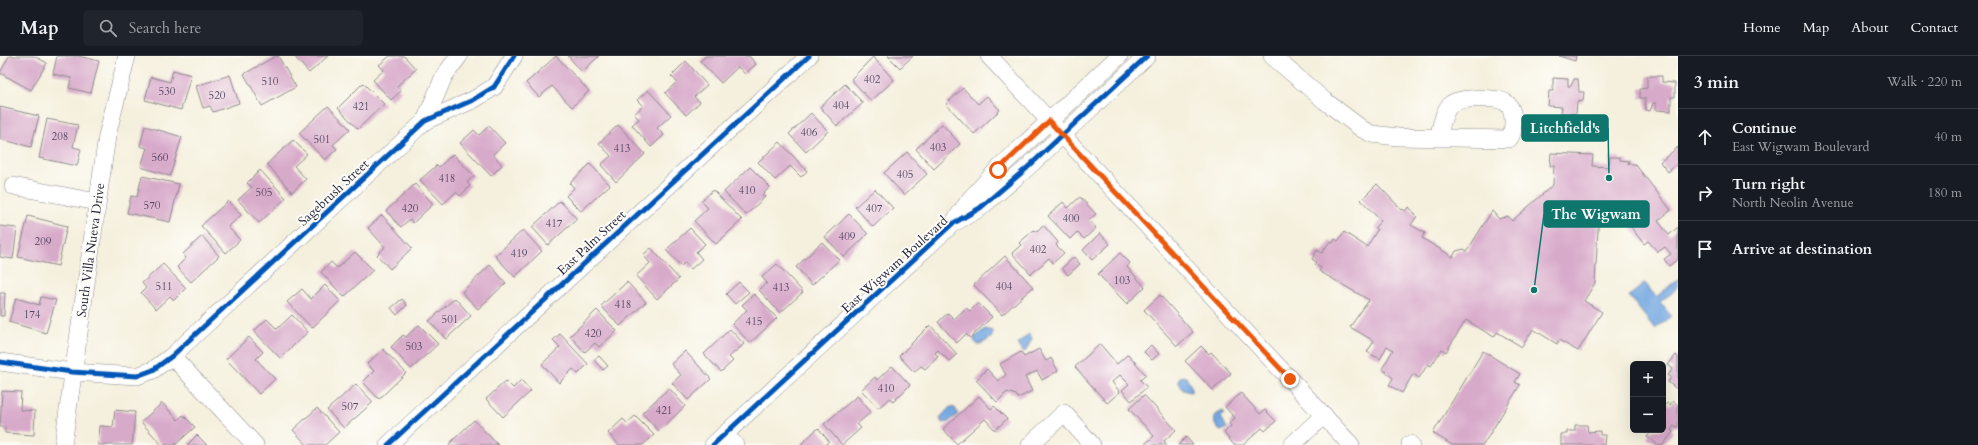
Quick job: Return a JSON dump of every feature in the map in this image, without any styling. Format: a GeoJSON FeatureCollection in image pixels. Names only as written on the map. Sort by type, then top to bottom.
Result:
{"type":"FeatureCollection","features":[{"type":"Feature","properties":{"kind":"street","name":"South Villa Nueva Drive"},"geometry":{"type":"LineString","coordinates":[[63,445],[72,372],[107,136],[127,56]]}},
{"type":"Feature","properties":{"kind":"street","name":"Sagebrush Street"},"geometry":{"type":"LineString","coordinates":[[425,122],[444,76],[459,56]]}},
{"type":"Feature","properties":{"kind":"street","name":"Sagebrush Street"},"geometry":{"type":"LineString","coordinates":[[0,362],[72,372],[137,376],[153,370],[172,356],[425,122],[473,100],[494,87],[514,56]]}},
{"type":"Feature","properties":{"kind":"street","name":"East Palm Street"},"geometry":{"type":"LineString","coordinates":[[388,445],[809,56]]}},
{"type":"Feature","properties":{"kind":"street"},"geometry":{"type":"LineString","coordinates":[[989,56],[1351,445]]}},
{"type":"Feature","properties":{"kind":"street","name":"East Wigwam Boulevard"},"geometry":{"type":"LineString","coordinates":[[724,441],[952,224],[980,208],[1027,168],[1056,128],[1119,56]]}},
{"type":"Feature","properties":{"kind":"street","name":"East Wigwam Boulevard"},"geometry":{"type":"LineString","coordinates":[[1056,128],[1147,56]]}},
{"type":"Feature","properties":{"kind":"street"},"geometry":{"type":"LineString","coordinates":[[1272,56],[1308,88],[1367,132],[1398,137],[1438,138]]}},
{"type":"Feature","properties":{"kind":"street"},"geometry":{"type":"LineString","coordinates":[[13,186],[97,202]]}},
{"type":"Feature","properties":{"kind":"street"},"geometry":{"type":"LineString","coordinates":[[172,356],[255,445]]}},
{"type":"Feature","properties":{"kind":"street"},"geometry":{"type":"LineString","coordinates":[[1030,445],[1064,413],[1092,445]]}},
{"type":"Feature","properties":{"kind":"street"},"geometry":{"type":"LineString","coordinates":[[1292,445],[1324,416]]}},
{"type":"Feature","properties":{"kind":"water"},"geometry":{"type":"Polygon","coordinates":[[[1678,279],[1678,284],[1675,290],[1660,302],[1671,316],[1655,329],[1629,296],[1645,283],[1656,297],[1678,279]]]}},
{"type":"Feature","properties":{"kind":"water"},"geometry":{"type":"Polygon","coordinates":[[[985,329],[992,331],[992,337],[978,345],[974,341],[975,337],[985,329]]]}},
{"type":"Feature","properties":{"kind":"water"},"geometry":{"type":"Polygon","coordinates":[[[1027,335],[1030,335],[1032,338],[1026,351],[1023,352],[1018,344],[1027,335]]]}},
{"type":"Feature","properties":{"kind":"water"},"geometry":{"type":"Polygon","coordinates":[[[1181,376],[1186,377],[1192,388],[1191,392],[1183,390],[1178,380],[1181,376]]]}},
{"type":"Feature","properties":{"kind":"water"},"geometry":{"type":"Polygon","coordinates":[[[950,407],[955,408],[958,414],[948,422],[942,423],[940,418],[950,407]]]}},
{"type":"Feature","properties":{"kind":"water"},"geometry":{"type":"Polygon","coordinates":[[[1223,411],[1224,414],[1221,417],[1227,428],[1221,431],[1216,426],[1214,421],[1215,416],[1223,411]]]}},
{"type":"Feature","properties":{"kind":"building"},"geometry":{"type":"Polygon","coordinates":[[[9,56],[34,56],[47,63],[31,90],[0,73],[9,56]]]}},
{"type":"Feature","properties":{"kind":"building"},"geometry":{"type":"Polygon","coordinates":[[[57,56],[78,56],[99,61],[91,93],[69,88],[71,78],[53,74],[57,56]]]}},
{"type":"Feature","properties":{"kind":"building"},"geometry":{"type":"Polygon","coordinates":[[[278,56],[296,87],[262,106],[244,74],[278,56]]]}},
{"type":"Feature","properties":{"kind":"building"},"geometry":{"type":"Polygon","coordinates":[[[328,56],[309,73],[295,57],[328,56]]]}},
{"type":"Feature","properties":{"kind":"building"},"geometry":{"type":"Polygon","coordinates":[[[390,56],[404,56],[416,69],[397,86],[401,91],[391,100],[373,80],[384,70],[379,65],[390,56]]]}},
{"type":"Feature","properties":{"kind":"building"},"geometry":{"type":"Polygon","coordinates":[[[556,56],[589,91],[572,107],[552,86],[539,97],[526,83],[556,56]]]}},
{"type":"Feature","properties":{"kind":"building"},"geometry":{"type":"Polygon","coordinates":[[[568,56],[599,56],[582,72],[568,56]]]}},
{"type":"Feature","properties":{"kind":"building"},"geometry":{"type":"Polygon","coordinates":[[[706,56],[749,56],[756,64],[745,74],[738,67],[721,83],[700,61],[706,56]]]}},
{"type":"Feature","properties":{"kind":"building"},"geometry":{"type":"Polygon","coordinates":[[[888,56],[913,56],[900,68],[888,56]]]}},
{"type":"Feature","properties":{"kind":"building"},"geometry":{"type":"Polygon","coordinates":[[[1559,56],[1576,56],[1575,61],[1559,56]]]}},
{"type":"Feature","properties":{"kind":"building"},"geometry":{"type":"Polygon","coordinates":[[[873,57],[894,80],[871,101],[851,79],[873,57]]]}},
{"type":"Feature","properties":{"kind":"building"},"geometry":{"type":"Polygon","coordinates":[[[686,61],[707,85],[694,97],[700,102],[686,115],[665,93],[677,82],[671,76],[686,61]]]}},
{"type":"Feature","properties":{"kind":"building"},"geometry":{"type":"Polygon","coordinates":[[[173,70],[191,75],[181,110],[145,100],[151,77],[170,82],[173,70]]]}},
{"type":"Feature","properties":{"kind":"building"},"geometry":{"type":"Polygon","coordinates":[[[230,75],[239,103],[213,112],[210,106],[203,108],[196,86],[230,75]]]}},
{"type":"Feature","properties":{"kind":"building"},"geometry":{"type":"Polygon","coordinates":[[[1647,76],[1662,76],[1662,82],[1675,83],[1675,97],[1671,97],[1671,111],[1656,110],[1656,103],[1653,103],[1650,111],[1646,110],[1645,98],[1640,98],[1640,89],[1647,88],[1647,76]]]}},
{"type":"Feature","properties":{"kind":"building"},"geometry":{"type":"Polygon","coordinates":[[[1553,78],[1568,79],[1568,86],[1571,86],[1574,79],[1578,79],[1579,92],[1584,92],[1583,101],[1577,102],[1576,114],[1561,113],[1562,107],[1548,106],[1549,91],[1553,91],[1553,78]]]}},
{"type":"Feature","properties":{"kind":"building"},"geometry":{"type":"Polygon","coordinates":[[[363,83],[384,104],[358,129],[338,108],[363,83]]]}},
{"type":"Feature","properties":{"kind":"building"},"geometry":{"type":"Polygon","coordinates":[[[845,84],[863,103],[837,126],[820,107],[845,84]]]}},
{"type":"Feature","properties":{"kind":"building"},"geometry":{"type":"Polygon","coordinates":[[[963,88],[978,104],[987,96],[1000,110],[974,134],[946,104],[963,88]]]}},
{"type":"Feature","properties":{"kind":"building"},"geometry":{"type":"Polygon","coordinates":[[[648,90],[671,115],[657,128],[664,135],[651,147],[632,125],[639,119],[634,114],[643,106],[637,100],[648,90]]]}},
{"type":"Feature","properties":{"kind":"building"},"geometry":{"type":"Polygon","coordinates":[[[328,106],[350,129],[333,145],[337,149],[325,160],[299,133],[328,106]]]}},
{"type":"Feature","properties":{"kind":"building"},"geometry":{"type":"Polygon","coordinates":[[[0,107],[39,116],[31,147],[0,139],[0,107]]]}},
{"type":"Feature","properties":{"kind":"building"},"geometry":{"type":"Polygon","coordinates":[[[811,113],[828,131],[806,152],[789,134],[811,113]]]}},
{"type":"Feature","properties":{"kind":"building"},"geometry":{"type":"Polygon","coordinates":[[[47,119],[78,125],[73,147],[81,149],[77,166],[39,158],[47,119]]]}},
{"type":"Feature","properties":{"kind":"building"},"geometry":{"type":"Polygon","coordinates":[[[942,124],[960,144],[934,169],[916,149],[942,124]]]}},
{"type":"Feature","properties":{"kind":"building"},"geometry":{"type":"Polygon","coordinates":[[[618,125],[645,154],[616,182],[601,165],[611,156],[599,143],[618,125]]]}},
{"type":"Feature","properties":{"kind":"building"},"geometry":{"type":"Polygon","coordinates":[[[145,126],[182,137],[170,176],[141,167],[147,148],[140,146],[145,126]]]}},
{"type":"Feature","properties":{"kind":"building"},"geometry":{"type":"Polygon","coordinates":[[[489,126],[505,143],[493,154],[502,165],[491,176],[460,143],[474,130],[479,135],[489,126]]]}},
{"type":"Feature","properties":{"kind":"building"},"geometry":{"type":"Polygon","coordinates":[[[293,140],[307,154],[294,166],[306,179],[292,192],[267,164],[293,140]]]}},
{"type":"Feature","properties":{"kind":"building"},"geometry":{"type":"Polygon","coordinates":[[[780,142],[807,171],[801,177],[790,166],[775,180],[758,162],[780,142]]]}},
{"type":"Feature","properties":{"kind":"building"},"geometry":{"type":"Polygon","coordinates":[[[1678,147],[1678,163],[1668,172],[1660,162],[1678,147]]]}},
{"type":"Feature","properties":{"kind":"building"},"geometry":{"type":"Polygon","coordinates":[[[907,152],[927,174],[904,195],[884,173],[907,152]]]}},
{"type":"Feature","properties":{"kind":"building"},"geometry":{"type":"Polygon","coordinates":[[[1551,153],[1593,155],[1592,166],[1609,167],[1610,157],[1620,157],[1620,160],[1629,161],[1628,164],[1635,164],[1671,210],[1658,221],[1669,235],[1678,227],[1678,259],[1669,266],[1664,259],[1671,254],[1665,247],[1658,252],[1648,241],[1644,244],[1619,212],[1599,211],[1595,283],[1584,301],[1602,312],[1578,351],[1559,340],[1557,344],[1533,329],[1522,347],[1497,332],[1494,337],[1466,320],[1446,352],[1442,349],[1431,366],[1428,364],[1419,378],[1413,374],[1402,393],[1389,385],[1393,378],[1382,369],[1393,350],[1387,346],[1380,359],[1367,352],[1374,341],[1350,327],[1369,300],[1319,271],[1321,268],[1315,264],[1316,262],[1312,259],[1317,250],[1322,253],[1330,241],[1333,243],[1335,239],[1338,241],[1344,232],[1367,247],[1377,230],[1375,227],[1381,221],[1361,200],[1377,184],[1402,210],[1403,209],[1405,211],[1409,207],[1417,216],[1411,225],[1425,233],[1422,238],[1453,257],[1456,251],[1464,249],[1467,251],[1492,211],[1499,219],[1508,216],[1512,221],[1553,185],[1554,166],[1550,166],[1551,153]]]}},
{"type":"Feature","properties":{"kind":"building"},"geometry":{"type":"Polygon","coordinates":[[[453,154],[474,176],[467,182],[470,186],[460,196],[456,192],[443,204],[420,180],[437,165],[439,167],[453,154]]]}},
{"type":"Feature","properties":{"kind":"building"},"geometry":{"type":"Polygon","coordinates":[[[590,164],[610,185],[581,211],[566,196],[574,188],[570,183],[590,164]]]}},
{"type":"Feature","properties":{"kind":"building"},"geometry":{"type":"Polygon","coordinates":[[[750,167],[770,187],[762,195],[765,197],[746,215],[724,192],[750,167]]]}},
{"type":"Feature","properties":{"kind":"building"},"geometry":{"type":"Polygon","coordinates":[[[260,170],[286,198],[259,223],[238,200],[252,187],[247,183],[260,170]]]}},
{"type":"Feature","properties":{"kind":"building"},"geometry":{"type":"Polygon","coordinates":[[[142,176],[179,184],[170,222],[127,213],[131,196],[137,197],[142,176]]]}},
{"type":"Feature","properties":{"kind":"building"},"geometry":{"type":"Polygon","coordinates":[[[415,184],[433,204],[413,223],[410,219],[401,227],[386,211],[415,184]]]}},
{"type":"Feature","properties":{"kind":"building"},"geometry":{"type":"Polygon","coordinates":[[[875,189],[893,208],[873,227],[855,207],[875,189]]]}},
{"type":"Feature","properties":{"kind":"building"},"geometry":{"type":"Polygon","coordinates":[[[713,190],[742,220],[716,244],[694,221],[708,208],[701,201],[713,190]]]}},
{"type":"Feature","properties":{"kind":"building"},"geometry":{"type":"Polygon","coordinates":[[[1080,197],[1096,214],[1089,220],[1096,228],[1084,239],[1077,232],[1070,239],[1048,216],[1063,202],[1068,208],[1080,197]]]}},
{"type":"Feature","properties":{"kind":"building"},"geometry":{"type":"Polygon","coordinates":[[[228,201],[241,215],[228,227],[240,240],[226,253],[201,226],[228,201]]]}},
{"type":"Feature","properties":{"kind":"building"},"geometry":{"type":"Polygon","coordinates":[[[560,201],[577,219],[548,245],[532,227],[560,201]]]}},
{"type":"Feature","properties":{"kind":"building"},"geometry":{"type":"Polygon","coordinates":[[[849,214],[868,234],[844,257],[825,237],[849,214]]]}},
{"type":"Feature","properties":{"kind":"building"},"geometry":{"type":"Polygon","coordinates":[[[382,215],[412,248],[390,269],[377,255],[385,247],[368,228],[382,215]]]}},
{"type":"Feature","properties":{"kind":"building"},"geometry":{"type":"Polygon","coordinates":[[[28,216],[67,226],[58,266],[18,257],[28,216]]]}},
{"type":"Feature","properties":{"kind":"building"},"geometry":{"type":"Polygon","coordinates":[[[1043,225],[1058,242],[1056,245],[1064,253],[1053,263],[1049,258],[1031,274],[1012,253],[1021,245],[1019,243],[1034,230],[1036,232],[1043,225]]]}},
{"type":"Feature","properties":{"kind":"building"},"geometry":{"type":"Polygon","coordinates":[[[0,226],[17,228],[13,259],[0,257],[0,226]]]}},
{"type":"Feature","properties":{"kind":"building"},"geometry":{"type":"Polygon","coordinates":[[[690,228],[705,244],[696,252],[702,259],[691,269],[685,262],[681,266],[666,250],[690,228]]]}},
{"type":"Feature","properties":{"kind":"building"},"geometry":{"type":"Polygon","coordinates":[[[523,230],[542,251],[515,277],[495,256],[523,230]]]}},
{"type":"Feature","properties":{"kind":"building"},"geometry":{"type":"Polygon","coordinates":[[[1100,233],[1110,244],[1092,260],[1083,250],[1100,233]]]}},
{"type":"Feature","properties":{"kind":"building"},"geometry":{"type":"Polygon","coordinates":[[[202,236],[219,256],[191,282],[177,267],[186,258],[183,254],[202,236]]]}},
{"type":"Feature","properties":{"kind":"building"},"geometry":{"type":"Polygon","coordinates":[[[822,242],[839,260],[812,285],[796,267],[822,242]]]}},
{"type":"Feature","properties":{"kind":"building"},"geometry":{"type":"Polygon","coordinates":[[[651,248],[679,279],[657,299],[636,276],[650,263],[643,255],[651,248]]]}},
{"type":"Feature","properties":{"kind":"building"},"geometry":{"type":"Polygon","coordinates":[[[355,252],[373,270],[344,297],[321,272],[331,262],[337,268],[355,252]]]}},
{"type":"Feature","properties":{"kind":"building"},"geometry":{"type":"Polygon","coordinates":[[[1120,253],[1130,263],[1127,267],[1145,287],[1127,304],[1098,274],[1120,253]]]}},
{"type":"Feature","properties":{"kind":"building"},"geometry":{"type":"Polygon","coordinates":[[[1005,256],[1033,287],[1002,315],[974,285],[1005,256]]]}},
{"type":"Feature","properties":{"kind":"building"},"geometry":{"type":"Polygon","coordinates":[[[1074,257],[1080,264],[1068,275],[1062,268],[1074,257]]]}},
{"type":"Feature","properties":{"kind":"building"},"geometry":{"type":"Polygon","coordinates":[[[163,264],[186,288],[174,300],[170,296],[156,309],[141,293],[146,288],[142,283],[163,264]]]}},
{"type":"Feature","properties":{"kind":"building"},"geometry":{"type":"Polygon","coordinates":[[[777,264],[803,292],[780,313],[759,290],[767,283],[762,277],[777,264]]]}},
{"type":"Feature","properties":{"kind":"building"},"geometry":{"type":"Polygon","coordinates":[[[490,265],[506,283],[478,309],[462,292],[490,265]]]}},
{"type":"Feature","properties":{"kind":"building"},"geometry":{"type":"Polygon","coordinates":[[[627,282],[646,302],[620,326],[601,306],[627,282]]]}},
{"type":"Feature","properties":{"kind":"building"},"geometry":{"type":"Polygon","coordinates":[[[739,282],[749,292],[735,304],[726,294],[739,282]]]}},
{"type":"Feature","properties":{"kind":"building"},"geometry":{"type":"Polygon","coordinates":[[[325,285],[340,301],[312,328],[287,302],[302,289],[311,299],[325,285]]]}},
{"type":"Feature","properties":{"kind":"building"},"geometry":{"type":"Polygon","coordinates":[[[0,293],[5,293],[4,316],[0,316],[0,293]]]}},
{"type":"Feature","properties":{"kind":"building"},"geometry":{"type":"Polygon","coordinates":[[[754,294],[777,318],[750,343],[732,324],[747,310],[742,305],[754,294]]]}},
{"type":"Feature","properties":{"kind":"building"},"geometry":{"type":"Polygon","coordinates":[[[1160,295],[1193,332],[1177,346],[1144,310],[1160,295]]]}},
{"type":"Feature","properties":{"kind":"building"},"geometry":{"type":"Polygon","coordinates":[[[41,297],[56,300],[46,333],[9,322],[16,298],[39,305],[41,297]]]}},
{"type":"Feature","properties":{"kind":"building"},"geometry":{"type":"Polygon","coordinates":[[[455,298],[471,316],[446,339],[429,321],[455,298]]]}},
{"type":"Feature","properties":{"kind":"building"},"geometry":{"type":"Polygon","coordinates":[[[402,299],[407,305],[397,315],[391,308],[402,299]]]}},
{"type":"Feature","properties":{"kind":"building"},"geometry":{"type":"Polygon","coordinates":[[[978,303],[992,317],[970,338],[966,334],[957,343],[938,322],[948,313],[954,319],[966,308],[970,311],[978,303]]]}},
{"type":"Feature","properties":{"kind":"building"},"geometry":{"type":"Polygon","coordinates":[[[597,310],[617,331],[599,347],[595,343],[585,352],[570,336],[597,310]]]}},
{"type":"Feature","properties":{"kind":"building"},"geometry":{"type":"Polygon","coordinates":[[[292,315],[308,332],[280,358],[254,331],[267,319],[277,329],[292,315]]]}},
{"type":"Feature","properties":{"kind":"building"},"geometry":{"type":"Polygon","coordinates":[[[419,325],[438,344],[411,369],[391,347],[403,335],[406,337],[419,325]]]}},
{"type":"Feature","properties":{"kind":"building"},"geometry":{"type":"Polygon","coordinates":[[[930,325],[957,354],[949,361],[938,350],[935,353],[938,357],[925,369],[921,366],[914,372],[899,356],[930,325]]]}},
{"type":"Feature","properties":{"kind":"building"},"geometry":{"type":"Polygon","coordinates":[[[730,329],[744,344],[729,357],[733,361],[721,372],[704,354],[730,329]]]}},
{"type":"Feature","properties":{"kind":"building"},"geometry":{"type":"Polygon","coordinates":[[[560,334],[588,364],[578,374],[573,369],[559,383],[542,364],[560,347],[553,340],[560,334]]]}},
{"type":"Feature","properties":{"kind":"building"},"geometry":{"type":"Polygon","coordinates":[[[249,337],[263,352],[256,359],[275,379],[259,394],[226,359],[249,337]]]}},
{"type":"Feature","properties":{"kind":"building"},"geometry":{"type":"Polygon","coordinates":[[[1100,344],[1117,364],[1128,354],[1146,375],[1140,380],[1147,387],[1131,401],[1122,390],[1129,384],[1120,375],[1112,382],[1120,392],[1107,403],[1075,367],[1100,344]]]}},
{"type":"Feature","properties":{"kind":"building"},"geometry":{"type":"Polygon","coordinates":[[[1151,345],[1159,354],[1152,360],[1144,352],[1151,345]]]}},
{"type":"Feature","properties":{"kind":"building"},"geometry":{"type":"Polygon","coordinates":[[[1201,346],[1209,354],[1211,352],[1231,373],[1213,390],[1185,361],[1201,346]]]}},
{"type":"Feature","properties":{"kind":"building"},"geometry":{"type":"Polygon","coordinates":[[[383,349],[406,373],[379,399],[363,382],[374,371],[367,364],[383,349]]]}},
{"type":"Feature","properties":{"kind":"building"},"geometry":{"type":"Polygon","coordinates":[[[1039,349],[1046,361],[1051,358],[1058,371],[1042,380],[1037,371],[1025,377],[1032,391],[1018,398],[1016,395],[1007,392],[997,402],[976,380],[987,369],[998,381],[1006,375],[1000,364],[1021,352],[1024,357],[1039,349]]]}},
{"type":"Feature","properties":{"kind":"building"},"geometry":{"type":"Polygon","coordinates":[[[685,351],[711,379],[688,400],[672,383],[681,375],[671,364],[685,351]]]}},
{"type":"Feature","properties":{"kind":"building"},"geometry":{"type":"Polygon","coordinates":[[[1483,351],[1520,374],[1515,382],[1520,385],[1483,445],[1452,445],[1433,433],[1483,351]]]}},
{"type":"Feature","properties":{"kind":"building"},"geometry":{"type":"Polygon","coordinates":[[[1676,355],[1678,357],[1678,390],[1668,382],[1671,377],[1668,375],[1673,369],[1668,365],[1676,355]]]}},
{"type":"Feature","properties":{"kind":"building"},"geometry":{"type":"Polygon","coordinates":[[[599,356],[608,366],[603,370],[594,360],[599,356]]]}},
{"type":"Feature","properties":{"kind":"building"},"geometry":{"type":"Polygon","coordinates":[[[892,366],[910,385],[893,402],[890,398],[878,408],[861,390],[875,377],[877,380],[892,366]]]}},
{"type":"Feature","properties":{"kind":"building"},"geometry":{"type":"Polygon","coordinates":[[[521,380],[531,391],[503,417],[486,399],[506,381],[513,388],[521,380]]]}},
{"type":"Feature","properties":{"kind":"building"},"geometry":{"type":"Polygon","coordinates":[[[356,384],[373,402],[344,428],[327,410],[356,384]]]}},
{"type":"Feature","properties":{"kind":"building"},"geometry":{"type":"Polygon","coordinates":[[[669,388],[685,406],[659,431],[642,413],[669,388]]]}},
{"type":"Feature","properties":{"kind":"building"},"geometry":{"type":"Polygon","coordinates":[[[2,391],[21,392],[20,410],[35,411],[34,435],[5,433],[5,427],[0,427],[2,391]]]}},
{"type":"Feature","properties":{"kind":"building"},"geometry":{"type":"Polygon","coordinates":[[[1241,393],[1260,414],[1265,410],[1276,421],[1265,431],[1262,428],[1243,445],[1234,445],[1224,433],[1231,426],[1229,423],[1235,418],[1225,407],[1241,393]]]}},
{"type":"Feature","properties":{"kind":"building"},"geometry":{"type":"Polygon","coordinates":[[[1144,395],[1176,430],[1164,441],[1167,445],[1144,445],[1154,436],[1129,409],[1144,395]]]}},
{"type":"Feature","properties":{"kind":"building"},"geometry":{"type":"Polygon","coordinates":[[[857,396],[871,412],[857,424],[861,428],[842,445],[824,424],[857,396]]]}},
{"type":"Feature","properties":{"kind":"building"},"geometry":{"type":"Polygon","coordinates":[[[979,396],[991,409],[994,406],[1007,419],[995,430],[985,419],[957,444],[943,429],[979,396]]]}},
{"type":"Feature","properties":{"kind":"building"},"geometry":{"type":"Polygon","coordinates":[[[1673,401],[1678,405],[1678,427],[1674,426],[1671,430],[1673,432],[1663,445],[1658,445],[1647,437],[1650,433],[1666,433],[1666,404],[1667,403],[1670,405],[1673,401]]]}},
{"type":"Feature","properties":{"kind":"building"},"geometry":{"type":"Polygon","coordinates":[[[162,403],[178,420],[183,415],[195,427],[175,445],[162,445],[141,422],[162,403]]]}},
{"type":"Feature","properties":{"kind":"building"},"geometry":{"type":"Polygon","coordinates":[[[317,408],[339,432],[325,445],[307,445],[293,430],[317,408]]]}},
{"type":"Feature","properties":{"kind":"building"},"geometry":{"type":"Polygon","coordinates":[[[115,410],[135,412],[132,445],[98,445],[100,426],[113,427],[115,410]]]}},
{"type":"Feature","properties":{"kind":"building"},"geometry":{"type":"Polygon","coordinates":[[[635,416],[654,435],[643,445],[619,445],[608,433],[623,419],[627,423],[635,416]]]}},
{"type":"Feature","properties":{"kind":"building"},"geometry":{"type":"Polygon","coordinates":[[[474,420],[498,445],[448,445],[474,420]]]}},
{"type":"Feature","properties":{"kind":"building"},"geometry":{"type":"Polygon","coordinates":[[[1575,425],[1587,425],[1588,432],[1600,431],[1600,435],[1605,435],[1604,445],[1561,445],[1561,434],[1567,434],[1567,431],[1575,431],[1575,425]]]}},
{"type":"Feature","properties":{"kind":"building"},"geometry":{"type":"Polygon","coordinates":[[[818,428],[829,441],[826,444],[827,445],[800,445],[818,428]]]}},
{"type":"Feature","properties":{"kind":"building"},"geometry":{"type":"Polygon","coordinates":[[[197,435],[207,445],[187,445],[197,435]]]}},
{"type":"Feature","properties":{"kind":"building"},"geometry":{"type":"Polygon","coordinates":[[[1186,437],[1193,445],[1178,445],[1186,437]]]}},
{"type":"Feature","properties":{"kind":"cycle path"},"geometry":{"type":"LineString","coordinates":[[0,362],[72,372],[137,376],[153,370],[172,356],[425,121],[473,100],[494,87],[514,56]]}},
{"type":"Feature","properties":{"kind":"cycle path"},"geometry":{"type":"LineString","coordinates":[[388,445],[809,56]]}},
{"type":"Feature","properties":{"kind":"cycle path"},"geometry":{"type":"LineString","coordinates":[[713,445],[952,224],[980,208],[1027,168],[1147,56]]}},
{"type":"Feature","properties":{"kind":"place","name":"Litchfield's"},"geometry":{"type":"Point","coordinates":[1609,178]}},
{"type":"Feature","properties":{"kind":"place","name":"The Wigwam"},"geometry":{"type":"Point","coordinates":[1534,290]}},
{"type":"Feature","properties":{"kind":"route"},"geometry":{"type":"LineString","coordinates":[[998,170],[1049,121],[1290,379]]}}]}
